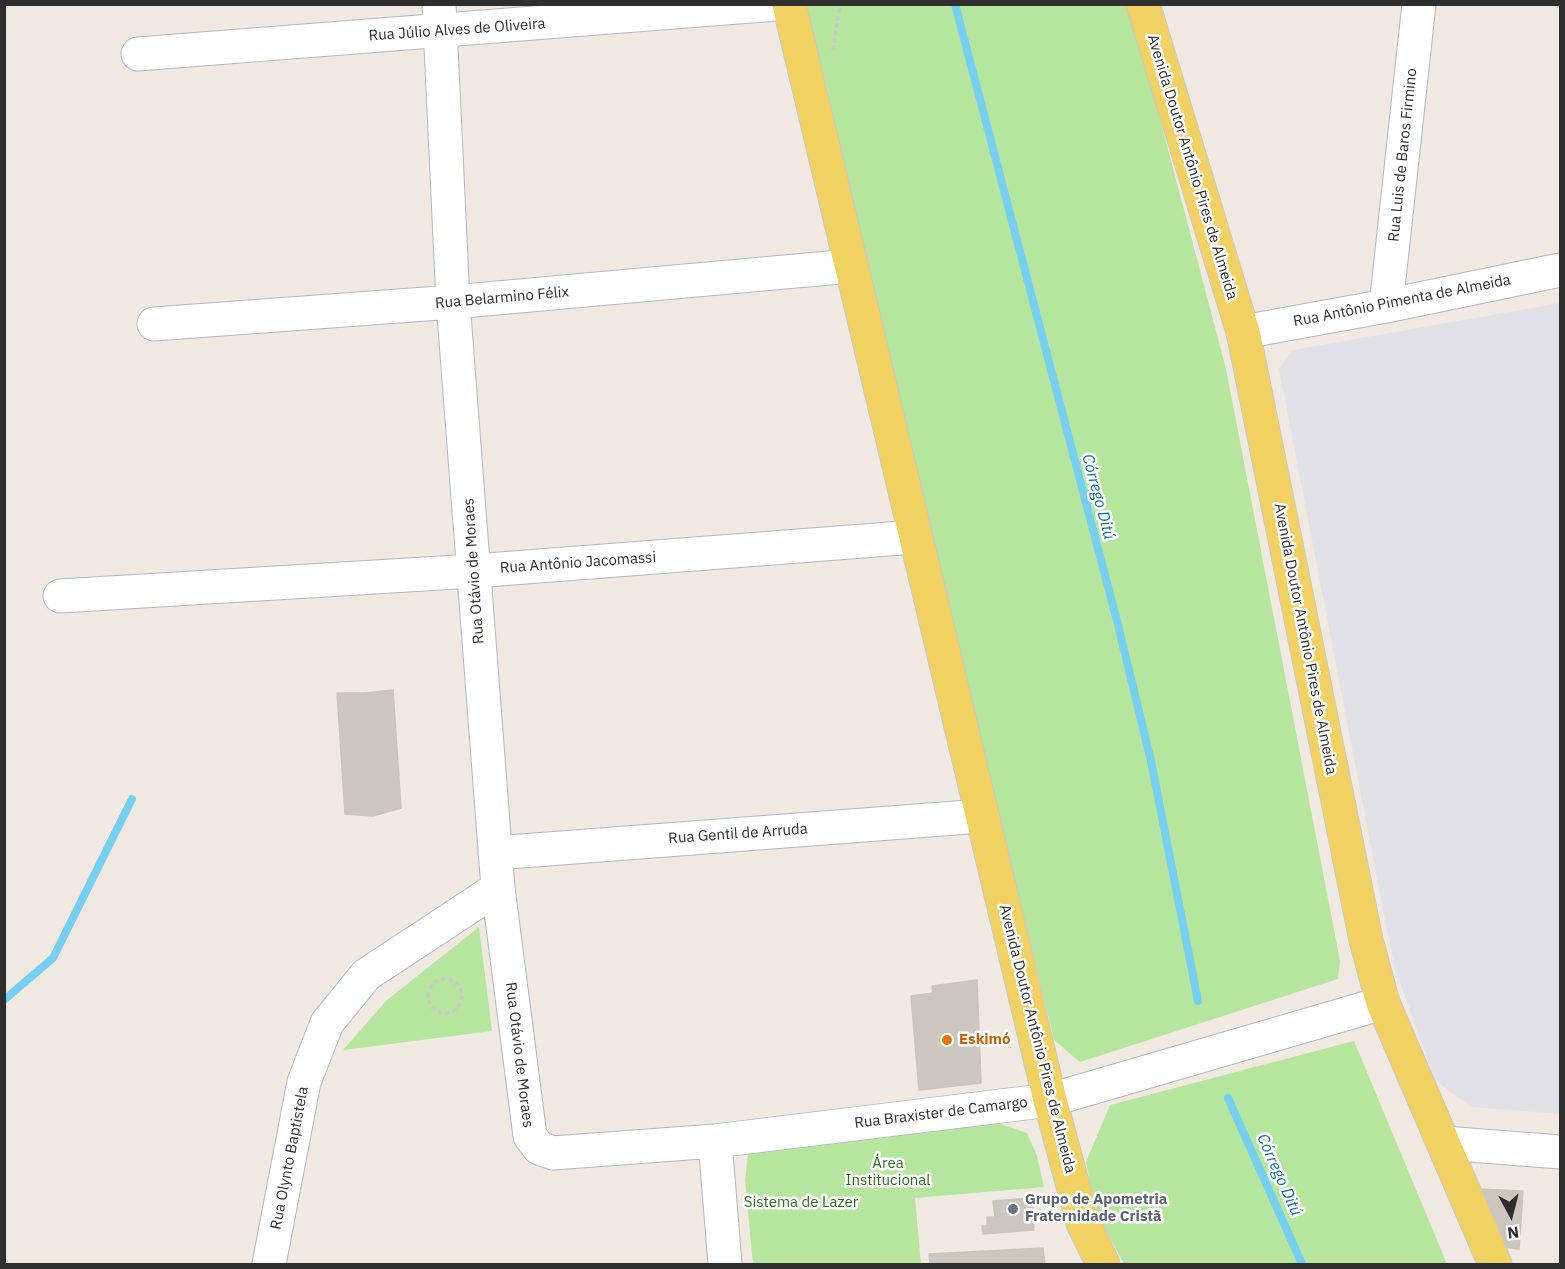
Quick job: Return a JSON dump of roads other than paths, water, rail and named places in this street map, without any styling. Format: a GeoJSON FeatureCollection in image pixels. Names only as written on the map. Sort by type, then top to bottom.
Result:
{"type":"FeatureCollection","features":[{"type":"Feature","properties":{"kind":"main road","name":"Avenida Doutor Antônio Pires de Almeida"},"geometry":{"type":"LineString","coordinates":[[789,4],[1050,1100],[1083,1223],[1104,1264]]}},
{"type":"Feature","properties":{"kind":"main road","name":"Avenida Doutor Antônio Pires de Almeida"},"geometry":{"type":"LineString","coordinates":[[1145,8],[1243,332],[1366,940],[1383,1003],[1495,1264]]}},
{"type":"Feature","properties":{"kind":"street","name":"Rua Júlio Alves de Oliveira"},"geometry":{"type":"LineString","coordinates":[[138,54],[440,18],[776,4]]}},
{"type":"Feature","properties":{"kind":"street","name":"Rua Luis de Baros Firmino"},"geometry":{"type":"LineString","coordinates":[[1386,306],[1419,4]]}},
{"type":"Feature","properties":{"kind":"street","name":"Rua Otávio de Moraes"},"geometry":{"type":"LineString","coordinates":[[440,18],[453,303],[495,853],[530,1136]]}},
{"type":"Feature","properties":{"kind":"street","name":"Rua Belarmino Félix"},"geometry":{"type":"LineString","coordinates":[[154,324],[453,303],[850,266]]}},
{"type":"Feature","properties":{"kind":"street","name":"Rua Antônio Pimenta de Almeida"},"geometry":{"type":"LineString","coordinates":[[1243,332],[1386,306],[1560,270]]}},
{"type":"Feature","properties":{"kind":"street","name":"Rua Antônio Jacomassi"},"geometry":{"type":"LineString","coordinates":[[60,596],[474,571],[915,537]]}},
{"type":"Feature","properties":{"kind":"street","name":"Rua Gentil de Arruda"},"geometry":{"type":"LineString","coordinates":[[495,853],[982,816]]}},
{"type":"Feature","properties":{"kind":"street","name":"Rua Olynto Baptistela"},"geometry":{"type":"LineString","coordinates":[[269,1264],[304,1082],[327,1023],[366,975],[498,888]]}},
{"type":"Feature","properties":{"kind":"street","name":"Rua Braxister de Camargo"},"geometry":{"type":"LineString","coordinates":[[530,1136],[539,1148],[552,1153],[715,1141],[1050,1100],[1383,1003]]}},
{"type":"Feature","properties":{"kind":"street"},"geometry":{"type":"LineString","coordinates":[[715,1141],[725,1264]]}},
{"type":"Feature","properties":{"kind":"street"},"geometry":{"type":"LineString","coordinates":[[1444,1143],[1560,1152]]}},
{"type":"Feature","properties":{"kind":"waterway","name":"Córrego Ditú"},"geometry":{"type":"LineString","coordinates":[[955,4],[1117,621],[1151,761],[1198,1001]]}},
{"type":"Feature","properties":{"kind":"waterway"},"geometry":{"type":"LineString","coordinates":[[4,1000],[53,958],[132,799]]}},
{"type":"Feature","properties":{"kind":"waterway","name":"Córrego Ditú"},"geometry":{"type":"LineString","coordinates":[[1228,1098],[1302,1264]]}},
{"type":"Feature","properties":{"kind":"place","name":"Eskimó"},"geometry":{"type":"Point","coordinates":[947,1040]}},
{"type":"Feature","properties":{"kind":"place","name":"Grupo de Apometria Fraternidade Cristã"},"geometry":{"type":"Point","coordinates":[1013,1209]}},
{"type":"Feature","properties":{"kind":"park label","name":"Área Institucional"},"geometry":{"type":"Point","coordinates":[888,1172]}},
{"type":"Feature","properties":{"kind":"park label","name":"Sistema de Lazer"},"geometry":{"type":"Point","coordinates":[801,1203]}}]}
